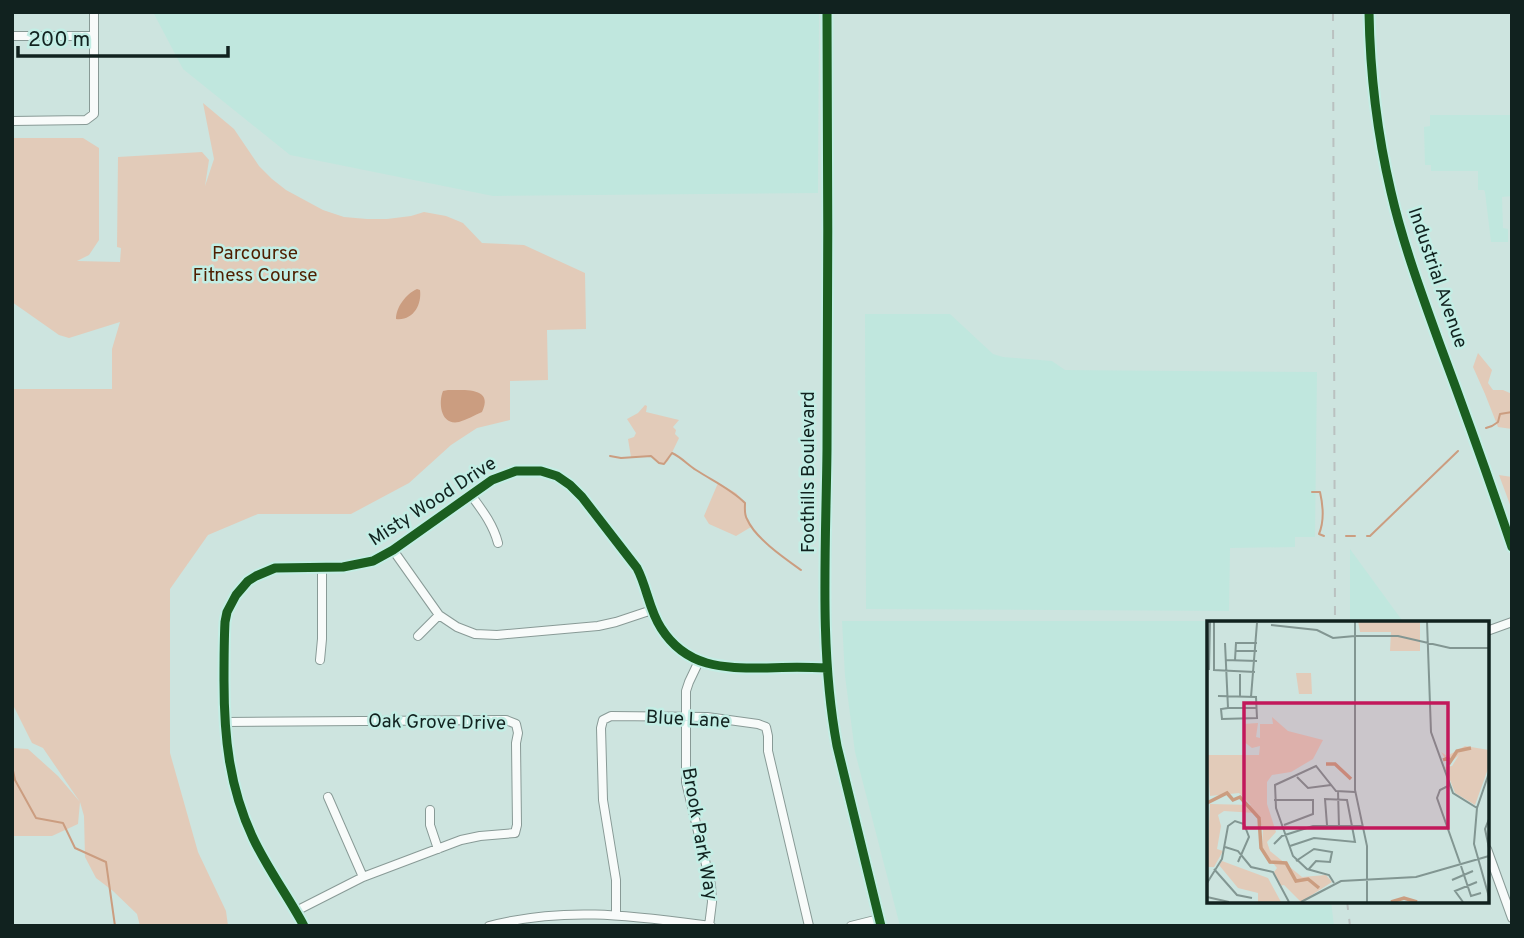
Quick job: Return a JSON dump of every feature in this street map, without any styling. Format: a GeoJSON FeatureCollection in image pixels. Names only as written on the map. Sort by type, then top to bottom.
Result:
{"type":"FeatureCollection","features":[{"type":"Feature","properties":{"kind":"main road","name":"Foothills Boulevard"},"geometry":{"type":"LineString","coordinates":[[827,12],[827,668],[837,746],[880,922]]}},
{"type":"Feature","properties":{"kind":"street"},"geometry":{"type":"LineString","coordinates":[[12,121],[86,120],[94,114],[93,12]]}},
{"type":"Feature","properties":{"kind":"street","name":"Industrial Avenue"},"geometry":{"type":"LineString","coordinates":[[1369,12],[1375,106],[1398,219],[1413,270],[1512,547]]}},
{"type":"Feature","properties":{"kind":"street"},"geometry":{"type":"LineString","coordinates":[[12,36],[93,36]]}},
{"type":"Feature","properties":{"kind":"street","name":"Misty Wood Drive"},"geometry":{"type":"LineString","coordinates":[[304,926],[264,858],[246,821],[229,765],[225,722],[225,622],[236,595],[256,576],[275,568],[343,567],[382,557],[500,476],[516,471],[541,471],[564,480],[582,497],[636,568],[660,627],[671,642],[699,661],[723,667],[827,668]]}},
{"type":"Feature","properties":{"kind":"street"},"geometry":{"type":"LineString","coordinates":[[471,495],[489,520],[498,543]]}},
{"type":"Feature","properties":{"kind":"street"},"geometry":{"type":"LineString","coordinates":[[393,550],[439,615],[466,632],[497,635],[608,624],[652,610]]}},
{"type":"Feature","properties":{"kind":"street"},"geometry":{"type":"LineString","coordinates":[[320,660],[322,567]]}},
{"type":"Feature","properties":{"kind":"street"},"geometry":{"type":"LineString","coordinates":[[418,636],[439,615]]}},
{"type":"Feature","properties":{"kind":"street"},"geometry":{"type":"LineString","coordinates":[[1489,630],[1512,622]]}},
{"type":"Feature","properties":{"kind":"street","name":"Brook Park Way"},"geometry":{"type":"LineString","coordinates":[[699,661],[686,691],[686,782],[711,885],[710,926]]}},
{"type":"Feature","properties":{"kind":"street","name":"Blue Lane"},"geometry":{"type":"LineString","coordinates":[[616,915],[616,880],[602,790],[603,720],[611,716],[706,717],[766,727],[768,751],[809,926]]}},
{"type":"Feature","properties":{"kind":"street","name":"Oak Grove Drive"},"geometry":{"type":"LineString","coordinates":[[225,722],[506,720],[516,724],[515,833],[461,840],[363,877],[296,911]]}},
{"type":"Feature","properties":{"kind":"street"},"geometry":{"type":"LineString","coordinates":[[328,797],[363,877]]}},
{"type":"Feature","properties":{"kind":"street"},"geometry":{"type":"LineString","coordinates":[[430,810],[430,825],[438,849]]}},
{"type":"Feature","properties":{"kind":"street"},"geometry":{"type":"LineString","coordinates":[[1489,855],[1512,918]]}},
{"type":"Feature","properties":{"kind":"street"},"geometry":{"type":"LineString","coordinates":[[489,926],[567,914],[616,915],[710,926]]}},
{"type":"Feature","properties":{"kind":"street"},"geometry":{"type":"LineString","coordinates":[[851,926],[880,922]]}},
{"type":"Feature","properties":{"kind":"shaded area"},"geometry":{"type":"Polygon","coordinates":[[[153,12],[819,12],[818,193],[493,196],[290,155],[183,69],[153,12]]]}},
{"type":"Feature","properties":{"kind":"shaded area"},"geometry":{"type":"Polygon","coordinates":[[[1430,115],[1512,115],[1512,196],[1502,197],[1503,228],[1508,229],[1508,242],[1491,242],[1485,192],[1478,190],[1478,171],[1431,171],[1431,165],[1425,165],[1424,127],[1430,126],[1430,115]]]}},
{"type":"Feature","properties":{"kind":"shaded area"},"geometry":{"type":"Polygon","coordinates":[[[417,289],[420,290],[420,296],[415,311],[412,315],[396,319],[402,301],[417,289]]]}},
{"type":"Feature","properties":{"kind":"shaded area"},"geometry":{"type":"Polygon","coordinates":[[[865,314],[950,314],[993,354],[1052,361],[1065,370],[1317,372],[1315,537],[1295,537],[1295,547],[1230,548],[1229,611],[866,609],[865,314]]]}},
{"type":"Feature","properties":{"kind":"shaded area"},"geometry":{"type":"Polygon","coordinates":[[[469,390],[481,394],[485,404],[482,412],[459,422],[448,421],[442,412],[441,401],[443,391],[469,390]]]}},
{"type":"Feature","properties":{"kind":"shaded area"},"geometry":{"type":"Polygon","coordinates":[[[1350,549],[1403,621],[1350,621],[1350,549]]]}},
{"type":"Feature","properties":{"kind":"shaded area"},"geometry":{"type":"Polygon","coordinates":[[[842,621],[1207,621],[1207,903],[1331,903],[1334,926],[900,926],[855,752],[845,676],[842,621]]]}},
{"type":"Feature","properties":{"kind":"green space","name":"Parcourse Fitness Course"},"geometry":{"type":"Polygon","coordinates":[[[203,103],[234,129],[259,166],[272,179],[286,190],[323,210],[344,217],[367,219],[387,219],[424,212],[446,216],[463,223],[482,243],[524,245],[585,273],[586,329],[547,330],[548,380],[510,381],[510,420],[477,428],[451,445],[409,483],[351,514],[258,514],[208,535],[170,589],[170,753],[198,852],[226,911],[228,926],[140,926],[137,914],[96,878],[85,857],[84,816],[80,802],[43,748],[32,743],[12,703],[12,389],[112,389],[112,349],[120,322],[69,338],[59,335],[12,302],[12,138],[83,138],[99,148],[99,240],[89,255],[77,261],[120,262],[121,248],[117,247],[118,157],[202,152],[209,160],[205,186],[214,159],[203,103]]]}},
{"type":"Feature","properties":{"kind":"green space"},"geometry":{"type":"Polygon","coordinates":[[[1478,353],[1492,370],[1488,383],[1493,390],[1512,394],[1512,429],[1498,427],[1473,367],[1478,353]]]}},
{"type":"Feature","properties":{"kind":"green space"},"geometry":{"type":"Polygon","coordinates":[[[645,405],[646,412],[679,420],[673,427],[679,438],[664,464],[651,456],[631,457],[628,439],[636,433],[627,419],[645,405]]]}},
{"type":"Feature","properties":{"kind":"green space"},"geometry":{"type":"Polygon","coordinates":[[[1499,475],[1512,477],[1512,510],[1499,475]]]}},
{"type":"Feature","properties":{"kind":"green space"},"geometry":{"type":"Polygon","coordinates":[[[718,483],[736,493],[745,503],[745,517],[751,527],[736,536],[709,524],[704,516],[718,483]]]}},
{"type":"Feature","properties":{"kind":"green space"},"geometry":{"type":"Polygon","coordinates":[[[12,748],[28,749],[58,776],[80,802],[78,824],[52,836],[12,836],[12,748]]]}},
{"type":"Feature","properties":{"kind":"waterway"},"geometry":{"type":"LineString","coordinates":[[1486,428],[1498,422],[1500,414],[1512,412]]}},
{"type":"Feature","properties":{"kind":"waterway"},"geometry":{"type":"LineString","coordinates":[[1367,536],[1458,451]]}},
{"type":"Feature","properties":{"kind":"waterway"},"geometry":{"type":"LineString","coordinates":[[610,456],[651,456],[664,464],[672,453],[740,498],[745,503],[746,517],[756,533],[801,570]]}},
{"type":"Feature","properties":{"kind":"waterway"},"geometry":{"type":"LineString","coordinates":[[1312,492],[1320,492],[1322,524],[1319,534],[1324,536]]}},
{"type":"Feature","properties":{"kind":"waterway"},"geometry":{"type":"LineString","coordinates":[[1346,536],[1355,536]]}},
{"type":"Feature","properties":{"kind":"waterway"},"geometry":{"type":"LineString","coordinates":[[12,766],[15,780],[36,818],[63,823],[75,848],[106,862],[115,926]]}},
{"type":"Feature","properties":{"kind":"railway"},"geometry":{"type":"LineString","coordinates":[[1333,12],[1335,621]]}},
{"type":"Feature","properties":{"kind":"railway"},"geometry":{"type":"LineString","coordinates":[[1347,903],[1350,926]]}},
{"type":"Feature","properties":{"kind":"cycle path"},"geometry":{"type":"LineString","coordinates":[[827,12],[828,340],[825,598],[828,672],[837,746],[881,926]]}},
{"type":"Feature","properties":{"kind":"cycle path"},"geometry":{"type":"LineString","coordinates":[[1369,12],[1375,103],[1396,211],[1420,288],[1512,547]]}},
{"type":"Feature","properties":{"kind":"cycle path"},"geometry":{"type":"LineString","coordinates":[[304,926],[265,860],[245,819],[233,780],[227,741],[224,701],[225,622],[236,595],[256,576],[275,568],[343,567],[373,561],[393,550],[492,480],[516,471],[541,471],[557,476],[582,497],[637,568],[657,621],[671,641],[683,652],[695,659],[722,666],[827,668]]}}]}
